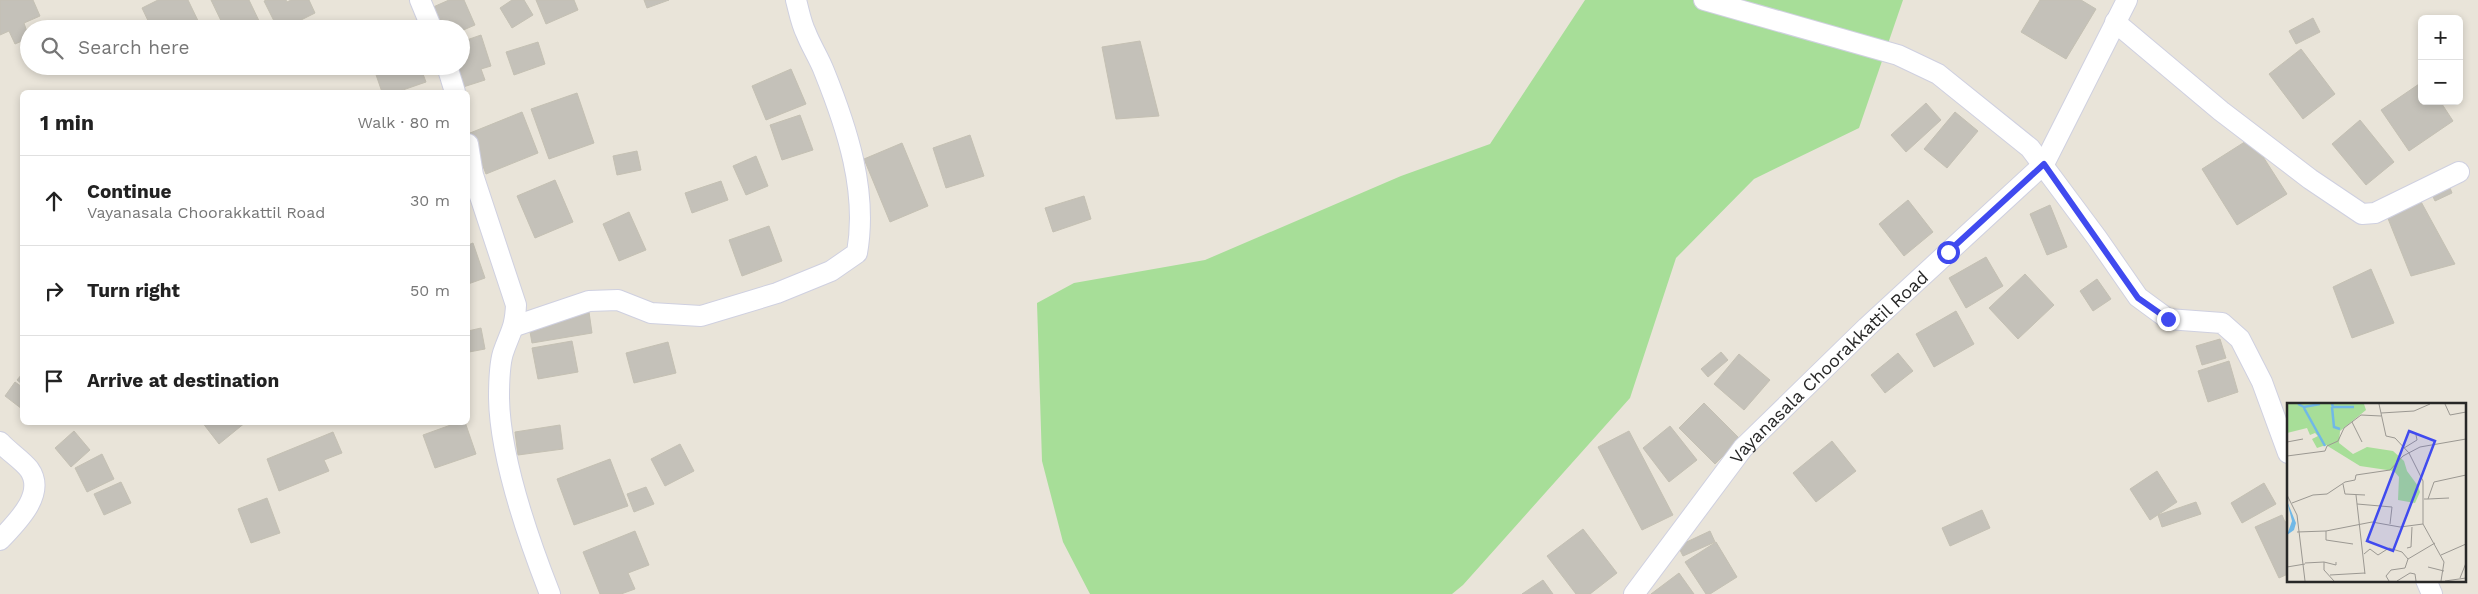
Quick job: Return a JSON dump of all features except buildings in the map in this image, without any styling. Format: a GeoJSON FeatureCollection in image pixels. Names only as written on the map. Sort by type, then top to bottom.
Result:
{"type":"FeatureCollection","features":[{"type":"Feature","properties":{"kind":"street"},"geometry":{"type":"LineString","coordinates":[[420,0],[428,20]]}},
{"type":"Feature","properties":{"kind":"street"},"geometry":{"type":"LineString","coordinates":[[515,326],[589,301],[618,300],[651,313],[701,316],[777,293],[830,271],[857,254],[860,237],[859,200],[850,142],[824,70],[805,32],[796,0]]}},
{"type":"Feature","properties":{"kind":"street"},"geometry":{"type":"LineString","coordinates":[[1704,0],[1898,55],[1938,74],[2030,148],[2044,164],[2138,298],[2168,319],[2222,323],[2240,339],[2262,382],[2287,450]]}},
{"type":"Feature","properties":{"kind":"street","name":"Vayanasala Choorakkattil Road"},"geometry":{"type":"LineString","coordinates":[[1634,594],[1744,448],[1867,328],[2044,164],[2127,0]]}},
{"type":"Feature","properties":{"kind":"street"},"geometry":{"type":"LineString","coordinates":[[2115,22],[2221,111],[2310,179],[2362,214],[2375,214],[2459,172]]}},
{"type":"Feature","properties":{"kind":"street"},"geometry":{"type":"LineString","coordinates":[[450,75],[454,90]]}},
{"type":"Feature","properties":{"kind":"street"},"geometry":{"type":"LineString","coordinates":[[470,156],[473,175],[516,306],[515,326],[503,354],[499,398],[504,447],[534,554],[550,594]]}},
{"type":"Feature","properties":{"kind":"street"},"geometry":{"type":"LineString","coordinates":[[0,442],[29,470],[35,482],[28,509],[0,540]]}},
{"type":"Feature","properties":{"kind":"street"},"geometry":{"type":"LineString","coordinates":[[2427,582],[2432,594]]}},
{"type":"Feature","properties":{"kind":"green space"},"geometry":{"type":"Polygon","coordinates":[[[1585,0],[1903,0],[1859,128],[1754,179],[1676,258],[1630,398],[1463,585],[1452,594],[1090,594],[1063,542],[1042,461],[1037,303],[1074,283],[1205,260],[1401,176],[1490,144],[1585,0]]]}},
{"type":"Feature","properties":{"kind":"route"},"geometry":{"type":"LineString","coordinates":[[1948,252],[2044,164],[2138,298],[2168,319]]}}]}
